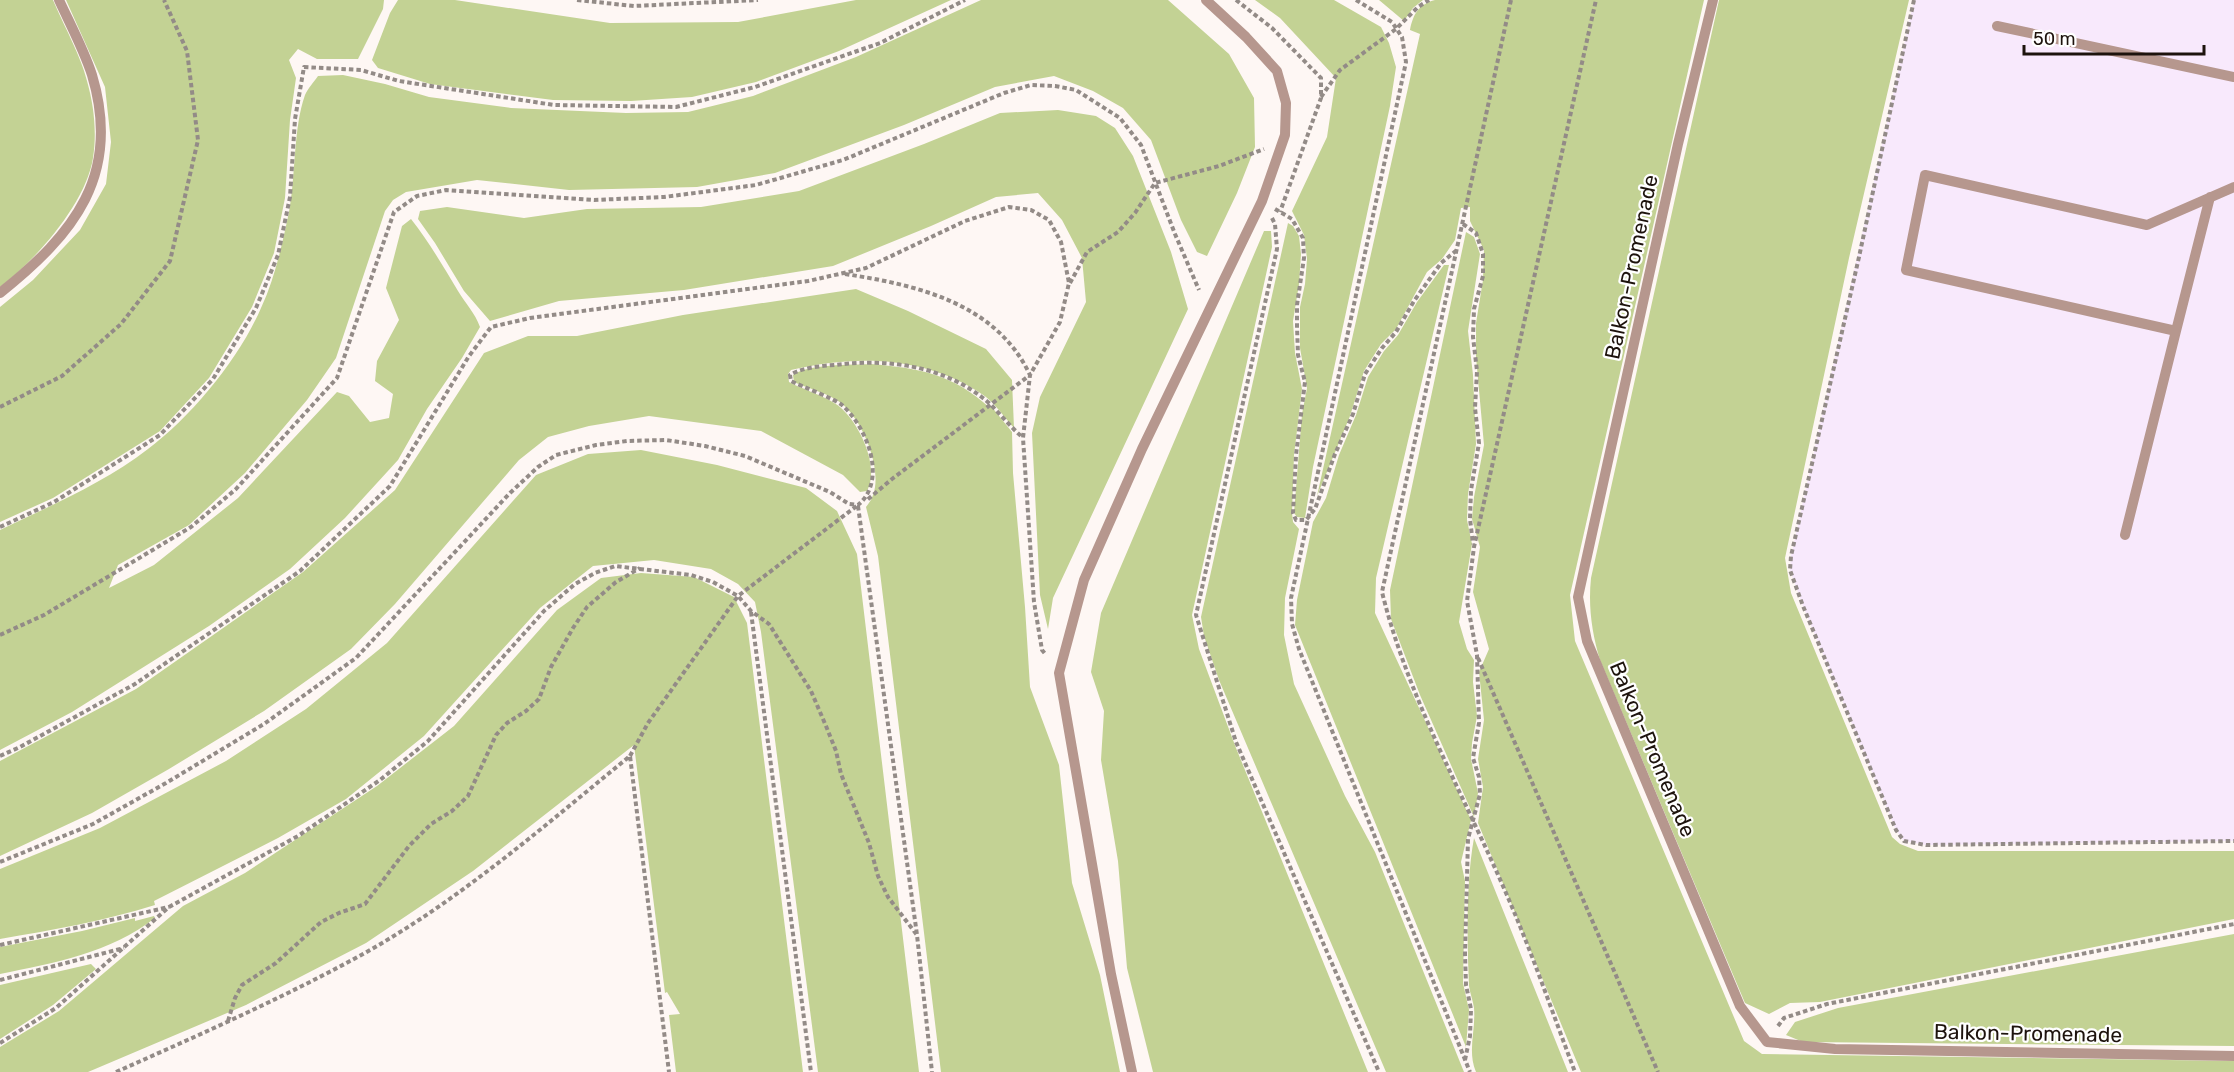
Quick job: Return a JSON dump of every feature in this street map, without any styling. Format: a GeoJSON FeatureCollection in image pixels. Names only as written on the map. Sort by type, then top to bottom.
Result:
{"type":"FeatureCollection","features":[{"type":"Feature","properties":{"kind":"lane"},"geometry":{"type":"LineString","coordinates":[[0,293],[34,266],[80,211],[94,182],[101,149],[99,103],[91,73],[59,0]]}},
{"type":"Feature","properties":{"kind":"lane"},"geometry":{"type":"LineString","coordinates":[[1132,1072],[1111,974],[1059,673],[1084,580],[1142,448],[1262,201],[1285,135],[1286,103],[1277,71],[1246,37],[1206,0]]}},
{"type":"Feature","properties":{"kind":"lane","name":"Balkon-Promenade"},"geometry":{"type":"LineString","coordinates":[[1713,0],[1678,144],[1578,597],[1587,641],[1740,1006],[1767,1042],[1835,1049],[2234,1056]]}},
{"type":"Feature","properties":{"kind":"lane"},"geometry":{"type":"LineString","coordinates":[[1997,26],[2234,77]]}},
{"type":"Feature","properties":{"kind":"lane"},"geometry":{"type":"LineString","coordinates":[[2176,331],[1906,270],[1925,175],[2147,225],[2234,187]]}},
{"type":"Feature","properties":{"kind":"lane"},"geometry":{"type":"LineString","coordinates":[[2125,534],[2210,197]]}},
{"type":"Feature","properties":{"kind":"path"},"geometry":{"type":"LineString","coordinates":[[0,407],[62,376],[122,324],[170,261],[198,140],[187,51],[164,0]]}},
{"type":"Feature","properties":{"kind":"path"},"geometry":{"type":"LineString","coordinates":[[577,0],[634,6],[758,0]]}},
{"type":"Feature","properties":{"kind":"path"},"geometry":{"type":"LineString","coordinates":[[0,527],[54,502],[160,435],[213,379],[256,308],[278,255],[290,196],[295,119],[304,67],[361,70],[399,81],[554,105],[676,107],[755,87],[879,43],[965,0]]}},
{"type":"Feature","properties":{"kind":"path"},"geometry":{"type":"LineString","coordinates":[[1356,0],[1392,22],[1402,37],[1406,62],[1306,520],[1291,598],[1292,624],[1299,649],[1470,1072]]}},
{"type":"Feature","properties":{"kind":"path"},"geometry":{"type":"LineString","coordinates":[[1321,98],[1340,70],[1396,29],[1418,7],[1429,0]]}},
{"type":"Feature","properties":{"kind":"path"},"geometry":{"type":"LineString","coordinates":[[1511,0],[1382,592],[1392,632],[1416,693],[1512,907],[1575,1072]]}},
{"type":"Feature","properties":{"kind":"path"},"geometry":{"type":"LineString","coordinates":[[1465,1060],[1470,1036],[1471,1009],[1466,974],[1468,839],[1480,794],[1479,777],[1473,758],[1479,723],[1477,655],[1467,601],[1474,548],[1596,0]]}},
{"type":"Feature","properties":{"kind":"path"},"geometry":{"type":"LineString","coordinates":[[1914,0],[1791,556],[1790,570],[1803,606],[1896,830],[1904,841],[1926,844],[2234,841]]}},
{"type":"Feature","properties":{"kind":"path"},"geometry":{"type":"LineString","coordinates":[[0,635],[44,615],[191,527],[236,489],[337,378],[394,212],[417,196],[446,190],[594,200],[664,197],[756,185],[843,160],[975,104],[1031,85],[1055,86],[1076,90],[1120,118],[1141,145],[1175,234],[1208,309]]}},
{"type":"Feature","properties":{"kind":"path"},"geometry":{"type":"LineString","coordinates":[[116,1072],[228,1022],[364,954],[490,869],[630,756],[648,723],[738,596],[1030,375],[1060,322],[1069,283],[1087,252],[1118,232],[1135,213],[1155,183],[1219,166],[1282,143]]}},
{"type":"Feature","properties":{"kind":"path"},"geometry":{"type":"LineString","coordinates":[[1262,201],[1292,219],[1303,238],[1304,258],[1297,305],[1297,326],[1298,355],[1305,382],[1299,424],[1293,513],[1296,520],[1306,520]]}},
{"type":"Feature","properties":{"kind":"path"},"geometry":{"type":"LineString","coordinates":[[1262,201],[1275,224],[1277,249],[1196,615],[1236,742],[1379,1072]]}},
{"type":"Feature","properties":{"kind":"path"},"geometry":{"type":"LineString","coordinates":[[0,756],[135,684],[300,571],[390,486],[469,356],[490,327],[530,318],[808,281],[842,274],[866,268],[965,221],[1009,207],[1031,210],[1049,220],[1061,242],[1069,283]]}},
{"type":"Feature","properties":{"kind":"path"},"geometry":{"type":"LineString","coordinates":[[1463,224],[1476,233],[1483,254],[1483,276],[1474,309],[1473,337],[1477,371],[1475,408],[1479,443],[1471,490],[1470,519],[1474,548]]}},
{"type":"Feature","properties":{"kind":"path"},"geometry":{"type":"LineString","coordinates":[[1306,520],[1315,509],[1335,454],[1353,414],[1365,374],[1396,332],[1414,301],[1441,263],[1458,249]]}},
{"type":"Feature","properties":{"kind":"path"},"geometry":{"type":"LineString","coordinates":[[842,274],[888,280],[919,288],[987,320],[1010,341],[1030,375],[1023,438],[1034,602],[1042,650],[1059,673]]}},
{"type":"Feature","properties":{"kind":"path"},"geometry":{"type":"LineString","coordinates":[[0,862],[93,825],[264,724],[356,658],[510,493],[538,467],[556,455],[596,445],[627,441],[666,440],[705,446],[745,456],[830,492],[849,504],[858,505],[868,496],[873,482],[871,452],[867,440],[841,404],[790,381],[790,375],[798,370],[871,361],[931,370],[957,381],[991,406],[1023,438]]}},
{"type":"Feature","properties":{"kind":"path"},"geometry":{"type":"LineString","coordinates":[[858,505],[917,935],[932,1072]]}},
{"type":"Feature","properties":{"kind":"path"},"geometry":{"type":"LineString","coordinates":[[0,1043],[56,1008],[169,907],[298,836],[380,780],[428,741],[544,611],[575,584],[615,566],[691,575],[713,582],[738,596],[751,611],[769,624],[811,692],[836,751],[841,774],[869,843],[878,876],[888,897],[917,935]]}},
{"type":"Feature","properties":{"kind":"path"},"geometry":{"type":"LineString","coordinates":[[228,1022],[235,998],[242,985],[276,963],[321,922],[365,904],[409,846],[431,824],[452,811],[468,796],[496,735],[507,723],[539,699],[551,667],[587,607],[616,582],[641,568]]}},
{"type":"Feature","properties":{"kind":"path"},"geometry":{"type":"LineString","coordinates":[[751,611],[811,1072]]}},
{"type":"Feature","properties":{"kind":"path"},"geometry":{"type":"LineString","coordinates":[[1477,655],[1658,1072]]}},
{"type":"Feature","properties":{"kind":"path"},"geometry":{"type":"LineString","coordinates":[[630,756],[669,1072]]}},
{"type":"Feature","properties":{"kind":"path"},"geometry":{"type":"LineString","coordinates":[[0,945],[169,907]]}},
{"type":"Feature","properties":{"kind":"path"},"geometry":{"type":"LineString","coordinates":[[1767,1042],[1784,1018],[1827,1004],[2234,924]]}},
{"type":"Feature","properties":{"kind":"path"},"geometry":{"type":"LineString","coordinates":[[0,980],[125,947]]}},
{"type":"Feature","properties":{"kind":"shaded area"},"geometry":{"type":"Polygon","coordinates":[[[1914,0],[2234,0],[2234,841],[1926,845],[1904,841],[1896,830],[1803,606],[1790,570],[1791,556],[1914,0]]]}},
{"type":"Feature","properties":{"kind":"green space"},"geometry":{"type":"Polygon","coordinates":[[[0,0],[53,0],[84,71],[93,109],[95,139],[88,175],[70,211],[29,262],[0,287],[0,0]]]}},
{"type":"Feature","properties":{"kind":"green space"},"geometry":{"type":"Polygon","coordinates":[[[66,0],[384,0],[383,9],[358,59],[317,59],[298,49],[289,60],[296,78],[290,120],[285,198],[274,253],[252,307],[209,378],[160,431],[53,498],[0,522],[0,307],[33,280],[80,230],[106,184],[111,142],[105,87],[66,0]]]}},
{"type":"Feature","properties":{"kind":"green space"},"geometry":{"type":"Polygon","coordinates":[[[398,0],[455,0],[610,23],[738,22],[856,0],[951,0],[839,51],[756,82],[692,97],[631,101],[553,100],[430,84],[378,68],[372,60],[390,13],[398,0]]]}},
{"type":"Feature","properties":{"kind":"green space"},"geometry":{"type":"Polygon","coordinates":[[[981,0],[1168,0],[1229,54],[1254,98],[1255,147],[1237,193],[1207,256],[1197,252],[1181,220],[1151,140],[1123,108],[1093,91],[1054,76],[995,87],[904,125],[775,173],[697,187],[569,190],[477,180],[406,192],[393,200],[385,211],[336,358],[307,400],[245,473],[189,525],[118,565],[109,588],[154,565],[238,498],[337,392],[349,396],[370,422],[389,418],[393,394],[375,381],[377,361],[399,320],[386,288],[402,226],[411,219],[436,254],[480,327],[427,409],[398,460],[345,518],[290,569],[209,626],[72,712],[0,750],[0,530],[113,473],[148,449],[181,420],[227,366],[252,327],[274,273],[289,212],[301,108],[306,92],[318,76],[343,75],[429,97],[511,108],[626,113],[688,112],[753,96],[856,57],[981,0]]]}},
{"type":"Feature","properties":{"kind":"green space"},"geometry":{"type":"Polygon","coordinates":[[[1255,0],[1334,0],[1381,27],[1389,43],[1396,67],[1390,106],[1313,467],[1305,518],[1297,517],[1294,513],[1302,414],[1307,388],[1300,348],[1300,307],[1307,259],[1304,235],[1292,211],[1327,137],[1336,78],[1280,18],[1255,0]]]}},
{"type":"Feature","properties":{"kind":"green space"},"geometry":{"type":"Polygon","coordinates":[[[1379,0],[1423,0],[1413,8],[1404,21],[1379,0]]]}},
{"type":"Feature","properties":{"kind":"green space"},"geometry":{"type":"Polygon","coordinates":[[[1435,0],[1704,0],[1570,595],[1575,641],[1744,1041],[1762,1054],[2234,1061],[2234,1072],[1581,1072],[1478,823],[1483,787],[1478,759],[1484,720],[1479,672],[1489,649],[1473,592],[1480,547],[1472,519],[1484,445],[1476,357],[1476,323],[1483,280],[1484,250],[1470,221],[1470,207],[1461,208],[1455,240],[1442,259],[1427,272],[1396,329],[1381,344],[1364,371],[1350,416],[1317,496],[1420,34],[1410,30],[1411,24],[1421,7],[1435,0]]]}},
{"type":"Feature","properties":{"kind":"green space"},"geometry":{"type":"Polygon","coordinates":[[[1719,0],[1909,0],[1849,258],[1785,558],[1791,593],[1892,837],[1900,844],[1918,851],[2234,851],[2234,919],[1820,1002],[1790,1003],[1769,1014],[1745,1003],[1600,660],[1590,610],[1591,578],[1719,0]]]}},
{"type":"Feature","properties":{"kind":"green space"},"geometry":{"type":"Polygon","coordinates":[[[1058,110],[1096,116],[1115,128],[1133,156],[1171,252],[1188,309],[1053,598],[1048,629],[1040,595],[1032,433],[1040,397],[1086,302],[1082,258],[1062,220],[1038,193],[996,197],[833,266],[684,290],[559,301],[490,321],[464,291],[418,219],[420,211],[447,207],[524,218],[587,209],[701,207],[799,191],[1000,113],[1058,110]]]}},
{"type":"Feature","properties":{"kind":"green space"},"geometry":{"type":"Polygon","coordinates":[[[1288,223],[1293,226],[1299,236],[1301,254],[1293,321],[1295,353],[1302,389],[1294,455],[1292,513],[1293,522],[1299,529],[1285,598],[1284,635],[1294,684],[1345,796],[1375,852],[1464,1072],[1386,1072],[1219,680],[1204,636],[1201,617],[1288,223]]]}},
{"type":"Feature","properties":{"kind":"green space"},"geometry":{"type":"Polygon","coordinates":[[[1264,231],[1271,231],[1272,247],[1192,615],[1199,649],[1236,748],[1368,1072],[1153,1072],[1127,968],[1118,861],[1101,760],[1104,711],[1091,672],[1101,613],[1264,231]]]}},
{"type":"Feature","properties":{"kind":"green space"},"geometry":{"type":"Polygon","coordinates":[[[1466,232],[1474,237],[1480,254],[1468,331],[1473,375],[1476,444],[1468,494],[1467,520],[1472,544],[1459,622],[1467,649],[1474,660],[1473,682],[1477,716],[1471,759],[1478,793],[1474,817],[1420,695],[1391,619],[1390,590],[1466,232]]]}},
{"type":"Feature","properties":{"kind":"green space"},"geometry":{"type":"Polygon","coordinates":[[[1444,265],[1449,265],[1376,578],[1375,613],[1471,820],[1461,862],[1465,881],[1463,983],[1469,1010],[1466,1047],[1295,625],[1297,600],[1313,522],[1326,498],[1339,455],[1356,415],[1368,377],[1444,265]]]}},
{"type":"Feature","properties":{"kind":"green space"},"geometry":{"type":"Polygon","coordinates":[[[856,289],[908,311],[986,349],[1012,380],[1014,428],[990,400],[964,383],[917,366],[867,361],[816,365],[791,370],[788,374],[789,382],[840,407],[854,424],[866,446],[869,458],[871,470],[867,491],[860,492],[843,475],[761,431],[649,416],[589,426],[548,437],[519,460],[395,604],[351,649],[264,711],[169,769],[92,813],[0,856],[0,761],[136,689],[303,572],[395,490],[484,353],[528,336],[577,336],[683,315],[856,289]]]}},
{"type":"Feature","properties":{"kind":"green space"},"geometry":{"type":"Polygon","coordinates":[[[871,364],[920,371],[949,380],[963,387],[990,408],[991,406],[1012,432],[1013,473],[1030,687],[1059,765],[1072,883],[1100,975],[1120,1072],[941,1072],[878,556],[866,507],[873,496],[875,484],[873,459],[863,432],[849,410],[830,396],[794,382],[793,375],[819,367],[871,364]]]}},
{"type":"Feature","properties":{"kind":"green space"},"geometry":{"type":"Polygon","coordinates":[[[641,450],[717,465],[806,488],[837,511],[857,554],[919,1072],[818,1072],[761,632],[755,602],[738,584],[711,569],[654,560],[593,566],[540,608],[424,736],[346,799],[278,838],[154,901],[155,905],[58,929],[0,939],[0,869],[100,828],[226,761],[306,709],[387,643],[536,475],[588,454],[641,450]]]}},
{"type":"Feature","properties":{"kind":"green space"},"geometry":{"type":"Polygon","coordinates":[[[641,573],[694,577],[734,597],[747,623],[803,1072],[676,1072],[669,1015],[680,1014],[667,992],[665,993],[634,745],[473,871],[366,943],[246,1005],[88,1072],[0,1072],[0,1047],[59,1011],[183,906],[245,873],[377,786],[454,726],[557,610],[601,578],[641,573]]]}},
{"type":"Feature","properties":{"kind":"green space"},"geometry":{"type":"Polygon","coordinates":[[[1474,838],[1568,1072],[1476,1072],[1472,1056],[1474,1008],[1469,986],[1468,931],[1468,892],[1474,838]]]}},
{"type":"Feature","properties":{"kind":"green space"},"geometry":{"type":"Polygon","coordinates":[[[154,916],[155,918],[138,930],[100,948],[61,961],[0,974],[0,947],[154,916]]]}},
{"type":"Feature","properties":{"kind":"green space"},"geometry":{"type":"Polygon","coordinates":[[[2234,934],[2234,1046],[1803,1042],[1786,1035],[1795,1022],[1838,1008],[2234,934]]]}},
{"type":"Feature","properties":{"kind":"green space"},"geometry":{"type":"Polygon","coordinates":[[[91,964],[96,969],[53,1005],[0,1039],[0,985],[91,964]]]}}]}
